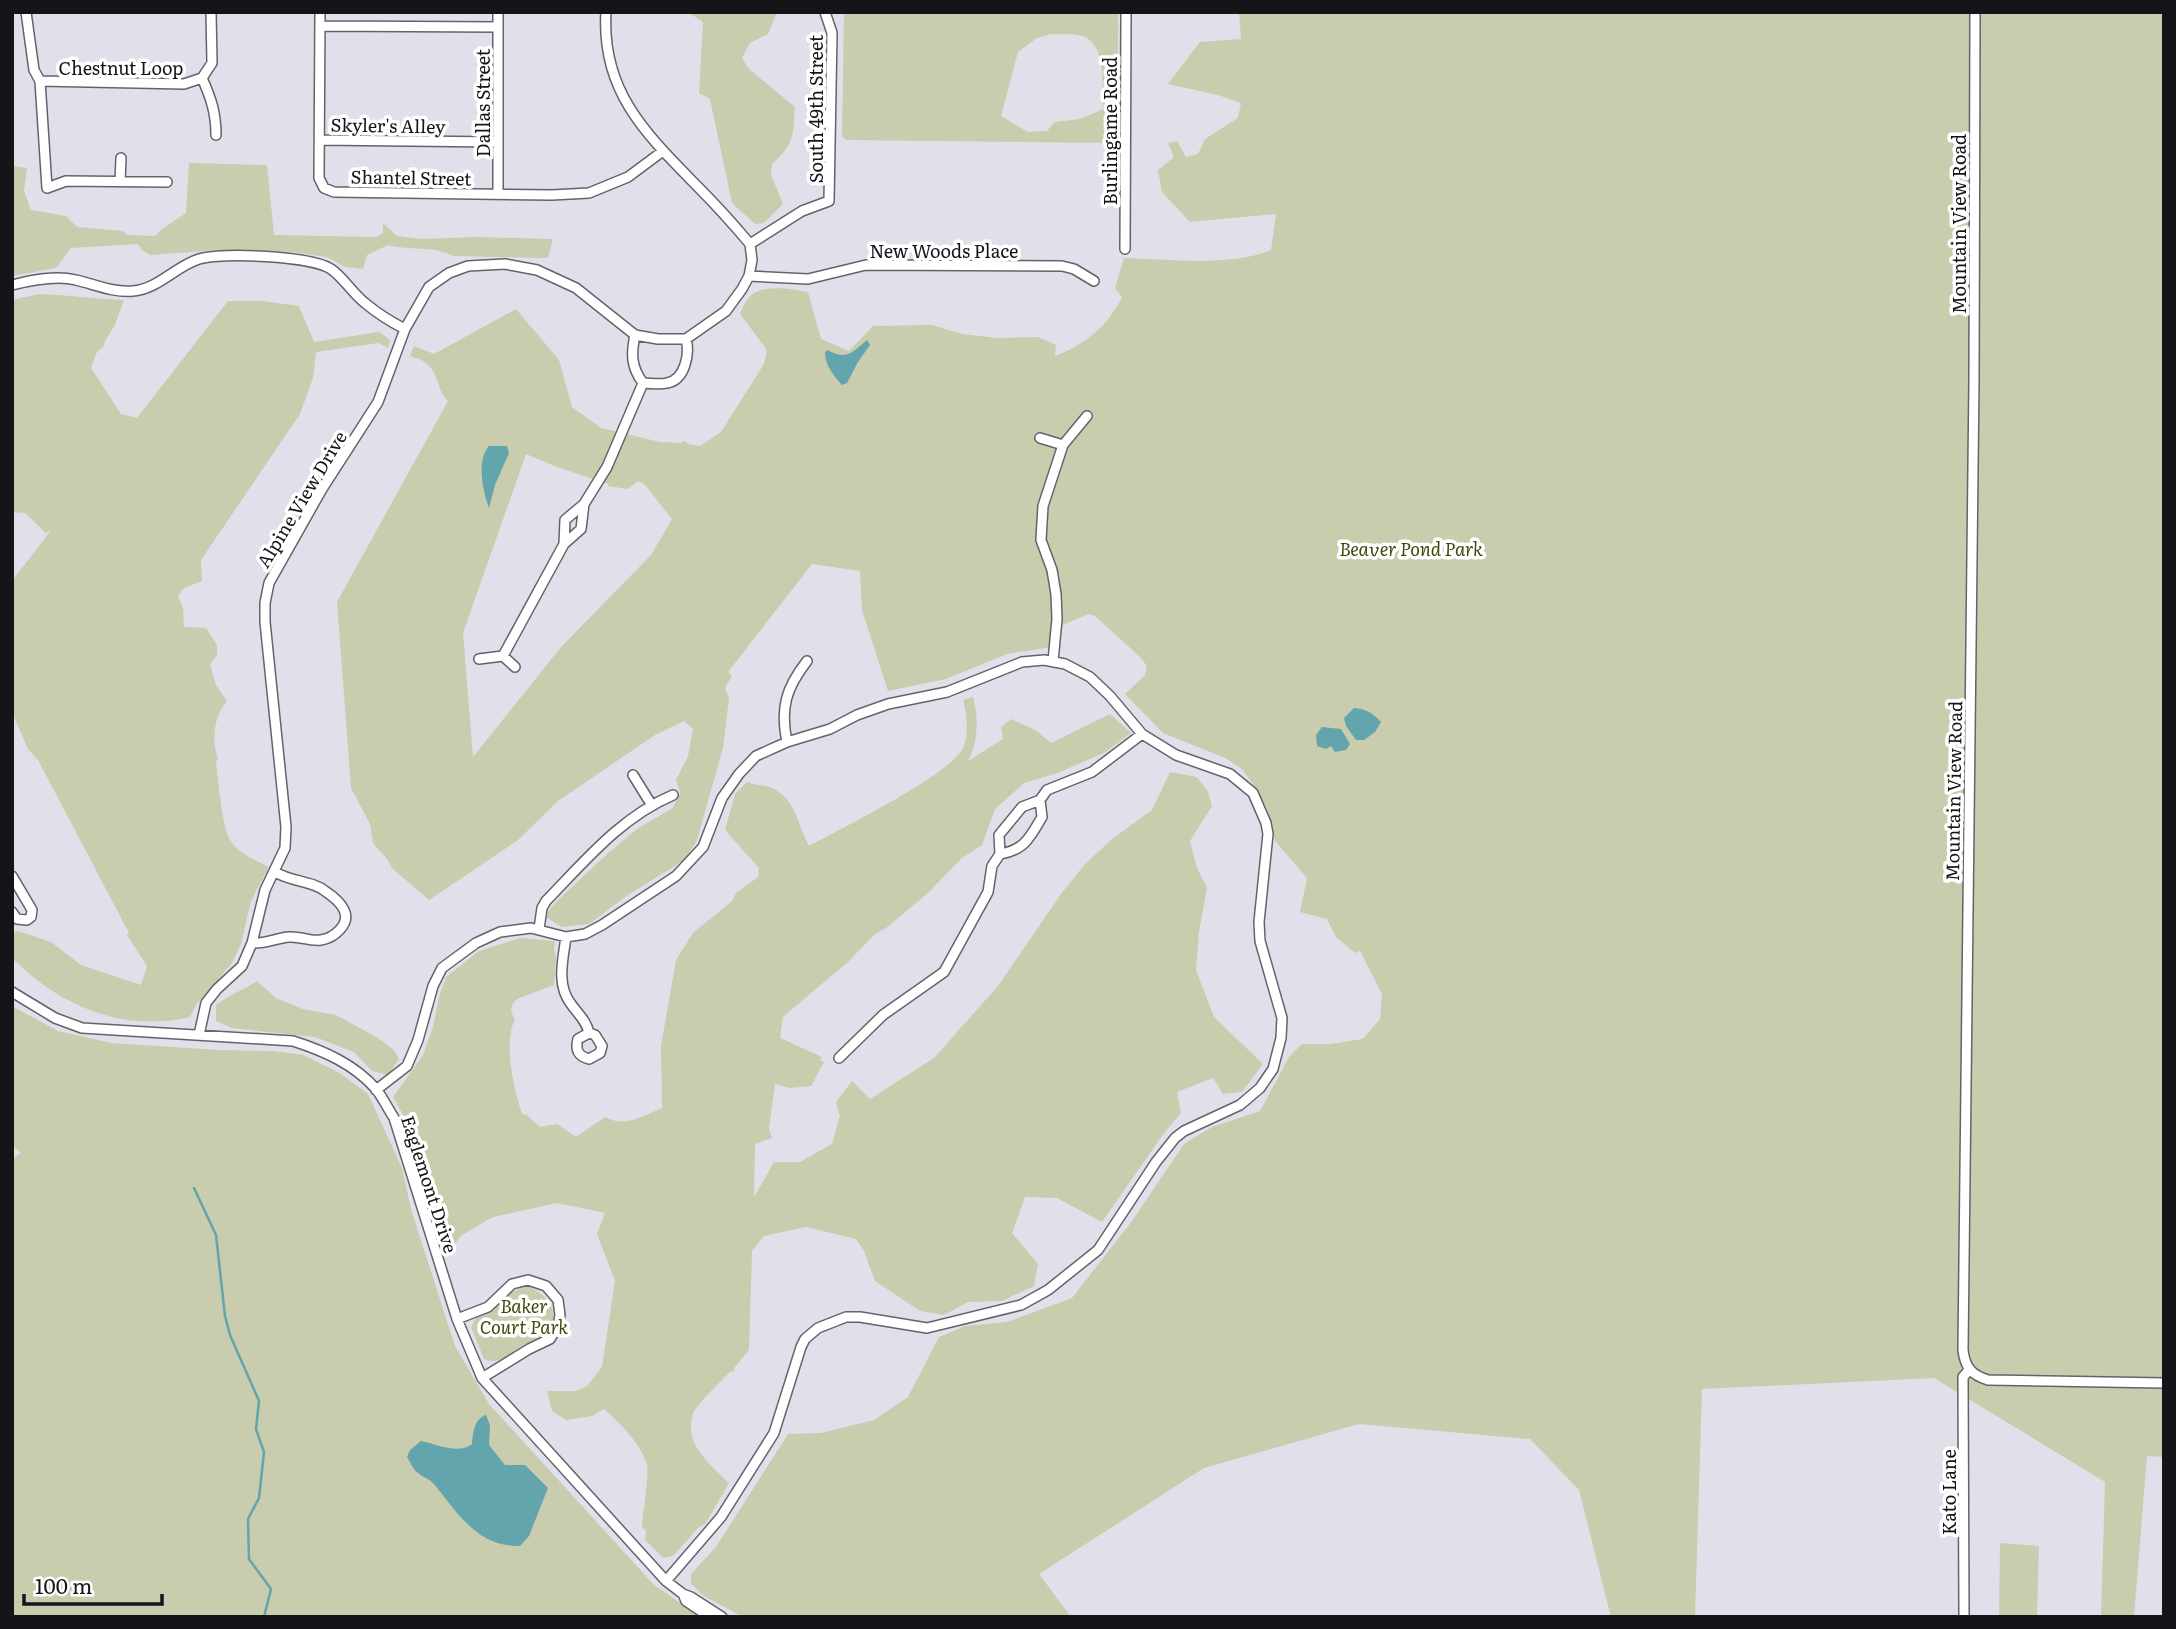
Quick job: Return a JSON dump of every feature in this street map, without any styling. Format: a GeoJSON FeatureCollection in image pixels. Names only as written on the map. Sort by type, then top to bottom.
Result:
{"type":"FeatureCollection","features":[{"type":"Feature","properties":{"kind":"street","name":"Chestnut Loop"},"geometry":{"type":"LineString","coordinates":[[26,12],[34,70],[40,81],[184,83],[202,78],[212,63],[211,12]]}},
{"type":"Feature","properties":{"kind":"street","name":"Shantel Street"},"geometry":{"type":"LineString","coordinates":[[320,12],[319,178],[324,188],[334,192],[561,195],[589,193],[628,177],[663,151]]}},
{"type":"Feature","properties":{"kind":"street","name":"Dallas Street"},"geometry":{"type":"LineString","coordinates":[[498,12],[498,194]]}},
{"type":"Feature","properties":{"kind":"street"},"geometry":{"type":"LineString","coordinates":[[606,12],[606,46],[610,68],[630,111],[663,151],[750,244],[752,260],[749,276],[726,311],[686,339],[657,340],[635,335],[631,351],[633,365],[643,383]]}},
{"type":"Feature","properties":{"kind":"street","name":"South 49th Street"},"geometry":{"type":"LineString","coordinates":[[750,244],[802,211],[830,201],[832,33],[825,12]]}},
{"type":"Feature","properties":{"kind":"street","name":"Burlingame Road"},"geometry":{"type":"LineString","coordinates":[[1125,249],[1126,12]]}},
{"type":"Feature","properties":{"kind":"street","name":"Mountain View Road"},"geometry":{"type":"LineString","coordinates":[[1969,1370],[1964,1363],[1963,1350],[1974,380],[1975,12]]}},
{"type":"Feature","properties":{"kind":"street"},"geometry":{"type":"LineString","coordinates":[[320,26],[498,27]]}},
{"type":"Feature","properties":{"kind":"street"},"geometry":{"type":"LineString","coordinates":[[202,78],[212,99],[216,135]]}},
{"type":"Feature","properties":{"kind":"street"},"geometry":{"type":"LineString","coordinates":[[40,81],[47,188],[66,181],[167,182]]}},
{"type":"Feature","properties":{"kind":"street","name":"Skyler's Alley"},"geometry":{"type":"LineString","coordinates":[[320,140],[498,142]]}},
{"type":"Feature","properties":{"kind":"street"},"geometry":{"type":"LineString","coordinates":[[120,182],[121,158]]}},
{"type":"Feature","properties":{"kind":"street"},"geometry":{"type":"LineString","coordinates":[[12,285],[59,278],[73,279],[115,291],[133,291],[149,287],[200,258],[299,259],[329,268],[364,302],[405,329]]}},
{"type":"Feature","properties":{"kind":"street","name":"Alpine View Drive"},"geometry":{"type":"LineString","coordinates":[[199,1035],[206,1003],[242,965],[252,943],[265,890],[285,848],[286,827],[265,622],[269,583],[322,489],[378,402],[405,329],[429,287],[449,273],[468,266],[505,264],[537,270],[576,288],[635,335]]}},
{"type":"Feature","properties":{"kind":"street","name":"New Woods Place"},"geometry":{"type":"LineString","coordinates":[[749,276],[808,279],[866,265],[1062,266],[1074,269],[1094,281]]}},
{"type":"Feature","properties":{"kind":"street"},"geometry":{"type":"LineString","coordinates":[[643,383],[670,383],[680,375],[688,347],[686,339]]}},
{"type":"Feature","properties":{"kind":"street"},"geometry":{"type":"LineString","coordinates":[[564,544],[565,520],[584,504],[607,467],[643,383]]}},
{"type":"Feature","properties":{"kind":"street"},"geometry":{"type":"LineString","coordinates":[[1053,661],[1057,619],[1052,570],[1041,540],[1041,521],[1045,499],[1063,445],[1087,416]]}},
{"type":"Feature","properties":{"kind":"street"},"geometry":{"type":"LineString","coordinates":[[1040,438],[1063,445]]}},
{"type":"Feature","properties":{"kind":"street"},"geometry":{"type":"LineString","coordinates":[[503,656],[564,544],[581,529],[584,504]]}},
{"type":"Feature","properties":{"kind":"street"},"geometry":{"type":"LineString","coordinates":[[479,659],[503,656]]}},
{"type":"Feature","properties":{"kind":"street"},"geometry":{"type":"LineString","coordinates":[[503,656],[514,667]]}},
{"type":"Feature","properties":{"kind":"street"},"geometry":{"type":"LineString","coordinates":[[787,742],[783,721],[784,702],[795,676],[807,661]]}},
{"type":"Feature","properties":{"kind":"street"},"geometry":{"type":"LineString","coordinates":[[376,1090],[407,1066],[418,1040],[433,986],[442,968],[476,943],[500,932],[539,929],[565,937],[584,934],[602,925],[676,876],[704,847],[722,798],[756,756],[787,742],[823,732],[857,715],[888,704],[947,692],[1022,662],[1053,661],[1090,677],[1111,696],[1142,734],[1176,755],[1230,774],[1253,793],[1266,823],[1268,853],[1259,922],[1260,941],[1282,1018],[1282,1038],[1273,1069],[1260,1088],[1248,1101],[1184,1131],[1175,1139],[1156,1162],[1098,1250],[1048,1290],[1021,1306],[927,1328],[846,1317],[818,1328],[805,1339],[779,1420],[760,1456],[721,1517],[666,1581]]}},
{"type":"Feature","properties":{"kind":"street"},"geometry":{"type":"LineString","coordinates":[[839,1058],[883,1015],[944,972],[988,891],[992,866],[1000,854],[999,835],[1022,807],[1040,800],[1047,790],[1092,772],[1142,734]]}},
{"type":"Feature","properties":{"kind":"street"},"geometry":{"type":"LineString","coordinates":[[634,775],[651,804]]}},
{"type":"Feature","properties":{"kind":"street"},"geometry":{"type":"LineString","coordinates":[[539,929],[542,908],[547,901],[603,843],[651,804],[673,796]]}},
{"type":"Feature","properties":{"kind":"street"},"geometry":{"type":"LineString","coordinates":[[1000,854],[1015,851],[1029,839],[1042,817],[1040,800]]}},
{"type":"Feature","properties":{"kind":"street"},"geometry":{"type":"LineString","coordinates":[[252,943],[265,944],[295,936],[319,941],[331,937],[341,929],[346,919],[345,911],[324,890],[288,880],[275,872]]}},
{"type":"Feature","properties":{"kind":"street"},"geometry":{"type":"LineString","coordinates":[[12,876],[32,910],[31,917],[27,920],[18,919],[12,912]]}},
{"type":"Feature","properties":{"kind":"street"},"geometry":{"type":"LineString","coordinates":[[565,937],[562,987],[587,1025],[589,1033]]}},
{"type":"Feature","properties":{"kind":"street","name":"Eaglemont Drive"},"geometry":{"type":"LineString","coordinates":[[12,992],[55,1018],[82,1028],[293,1041],[322,1050],[354,1070],[376,1090],[394,1118],[457,1319],[482,1378],[666,1581],[682,1594],[722,1617]]}},
{"type":"Feature","properties":{"kind":"street"},"geometry":{"type":"LineString","coordinates":[[457,1319],[488,1307],[503,1290],[512,1284],[528,1280],[546,1286],[558,1300],[558,1326],[550,1339],[482,1378]]}},
{"type":"Feature","properties":{"kind":"street"},"geometry":{"type":"LineString","coordinates":[[1969,1370],[1989,1381],[2164,1383]]}},
{"type":"Feature","properties":{"kind":"street","name":"Kato Lane"},"geometry":{"type":"LineString","coordinates":[[1964,1617],[1964,1377],[1969,1370]]}},
{"type":"Feature","properties":{"kind":"street","name":"Eaglemont Drive"},"geometry":{"type":"LineString","coordinates":[[682,1594],[686,1601],[710,1617]]}},
{"type":"Feature","properties":{"kind":"green space"},"geometry":{"type":"Polygon","coordinates":[[[688,12],[777,12],[768,34],[750,43],[742,58],[749,69],[795,107],[791,139],[785,151],[772,164],[771,175],[783,204],[764,223],[755,224],[732,203],[710,99],[699,93],[703,22],[688,12]]]}},
{"type":"Feature","properties":{"kind":"green space"},"geometry":{"type":"Polygon","coordinates":[[[844,12],[1118,12],[1118,143],[846,140],[842,136],[844,12]],[[1052,34],[1037,38],[1018,52],[1001,116],[1028,132],[1047,131],[1055,122],[1080,119],[1103,109],[1102,70],[1097,50],[1085,37],[1052,34]]]}},
{"type":"Feature","properties":{"kind":"green space","name":"Beaver Pond Park"},"geometry":{"type":"Polygon","coordinates":[[[1239,12],[2164,12],[2164,1457],[2147,1456],[2134,1617],[2101,1617],[2105,1482],[1934,1378],[1702,1389],[1695,1617],[1611,1617],[1579,1490],[1530,1439],[1359,1424],[1204,1468],[1039,1574],[1071,1617],[743,1617],[704,1596],[691,1584],[691,1574],[716,1547],[788,1434],[821,1433],[874,1420],[908,1397],[939,1337],[965,1326],[1007,1322],[1072,1298],[1132,1221],[1184,1144],[1212,1127],[1260,1111],[1289,1057],[1302,1044],[1330,1044],[1363,1039],[1380,1019],[1382,994],[1360,951],[1355,953],[1336,937],[1327,919],[1300,912],[1307,878],[1275,841],[1267,808],[1242,769],[1225,758],[1163,733],[1125,694],[1145,675],[1147,666],[1095,616],[1089,614],[1055,628],[1052,647],[1007,654],[946,679],[888,691],[862,610],[860,571],[812,564],[728,672],[732,676],[725,688],[729,698],[723,748],[697,840],[686,859],[628,895],[589,924],[562,927],[544,916],[607,854],[637,829],[673,808],[680,793],[676,780],[688,756],[693,729],[684,721],[655,735],[558,801],[518,840],[429,900],[392,868],[373,843],[370,824],[351,788],[337,602],[448,401],[431,368],[424,361],[410,356],[414,346],[434,354],[516,309],[559,360],[572,407],[601,428],[660,442],[685,441],[700,446],[721,432],[764,364],[767,350],[740,314],[753,294],[760,291],[776,288],[808,292],[821,339],[849,351],[873,326],[932,325],[962,334],[997,338],[1038,337],[1056,345],[1055,356],[1086,340],[1110,317],[1122,297],[1115,288],[1124,258],[1238,259],[1271,250],[1276,214],[1190,222],[1162,192],[1158,170],[1174,157],[1168,143],[1177,141],[1186,157],[1198,154],[1205,139],[1238,118],[1241,103],[1168,84],[1200,42],[1241,39],[1239,12]],[[526,454],[463,633],[473,757],[562,646],[651,555],[672,519],[645,485],[638,481],[628,489],[608,486],[526,454]]]}},
{"type":"Feature","properties":{"kind":"green space"},"geometry":{"type":"Polygon","coordinates":[[[189,163],[267,165],[274,235],[377,237],[383,233],[383,223],[397,236],[422,239],[553,239],[548,258],[453,256],[437,250],[388,245],[367,255],[363,269],[345,267],[327,257],[293,252],[217,250],[150,255],[138,244],[71,248],[56,268],[12,276],[12,166],[27,168],[24,191],[31,210],[66,216],[77,227],[123,231],[127,235],[155,236],[186,213],[189,163]]]}},
{"type":"Feature","properties":{"kind":"green space"},"geometry":{"type":"Polygon","coordinates":[[[39,294],[124,300],[115,325],[104,346],[97,352],[91,368],[121,414],[137,418],[228,301],[263,301],[299,306],[314,342],[379,332],[390,340],[388,348],[378,343],[316,352],[313,378],[300,414],[201,560],[202,581],[184,588],[178,596],[183,608],[184,627],[206,628],[217,645],[217,655],[210,664],[216,685],[227,701],[219,714],[214,736],[222,812],[229,838],[236,848],[247,856],[269,867],[251,901],[241,944],[232,963],[196,1005],[190,1017],[141,1021],[94,1012],[51,990],[12,958],[12,933],[18,931],[51,942],[81,965],[141,985],[147,966],[127,935],[129,933],[38,760],[28,749],[12,712],[12,581],[52,529],[46,533],[25,513],[12,512],[12,300],[39,294]]]}},
{"type":"Feature","properties":{"kind":"green space"},"geometry":{"type":"Polygon","coordinates":[[[973,697],[976,730],[968,761],[1003,739],[1001,727],[1011,719],[1037,731],[1051,743],[1110,714],[1131,733],[1104,753],[1057,773],[1024,783],[995,809],[982,845],[962,858],[926,895],[875,934],[848,962],[783,1017],[780,1038],[822,1057],[820,1060],[824,1062],[811,1086],[789,1088],[775,1084],[769,1128],[772,1138],[755,1144],[754,1197],[774,1162],[800,1162],[832,1144],[840,1116],[836,1102],[852,1081],[870,1099],[934,1058],[998,986],[1061,894],[1085,864],[1112,839],[1152,810],[1170,772],[1197,777],[1208,792],[1212,806],[1190,841],[1197,868],[1207,888],[1196,970],[1214,1017],[1263,1064],[1242,1092],[1223,1094],[1213,1078],[1177,1092],[1181,1113],[1102,1222],[1057,1198],[1025,1197],[1012,1233],[1038,1264],[1034,1286],[1002,1301],[968,1302],[944,1315],[920,1311],[875,1281],[864,1251],[856,1239],[806,1227],[764,1236],[752,1251],[749,1350],[734,1371],[699,1405],[693,1414],[691,1425],[692,1435],[700,1453],[729,1483],[706,1523],[698,1528],[673,1556],[663,1558],[645,1540],[646,1531],[642,1526],[647,1465],[635,1442],[604,1409],[592,1416],[566,1420],[552,1411],[547,1391],[576,1391],[587,1386],[602,1367],[615,1281],[597,1234],[605,1213],[557,1203],[493,1217],[462,1235],[450,1249],[410,1127],[393,1097],[423,1055],[446,977],[479,951],[520,938],[555,941],[556,957],[554,985],[517,999],[512,1005],[511,1012],[515,1019],[510,1041],[511,1066],[522,1114],[527,1115],[540,1127],[557,1124],[576,1137],[605,1117],[627,1121],[662,1108],[661,1046],[676,960],[693,933],[732,901],[736,893],[758,877],[759,868],[725,830],[735,794],[747,782],[771,787],[782,794],[792,807],[809,846],[893,801],[954,759],[963,748],[966,737],[963,700],[973,697]]]}},
{"type":"Feature","properties":{"kind":"green space"},"geometry":{"type":"Polygon","coordinates":[[[257,981],[276,998],[303,1009],[336,1015],[378,1038],[394,1050],[399,1059],[388,1075],[372,1071],[354,1052],[315,1037],[232,1028],[216,1021],[216,1005],[257,981]]]}},
{"type":"Feature","properties":{"kind":"green space"},"geometry":{"type":"Polygon","coordinates":[[[12,1006],[58,1031],[111,1043],[274,1051],[304,1055],[341,1074],[368,1094],[402,1168],[411,1209],[455,1346],[489,1404],[654,1585],[701,1617],[12,1617],[12,1159],[21,1153],[12,1145],[12,1006]]]}},
{"type":"Feature","properties":{"kind":"green space","name":"Baker Court Park"},"geometry":{"type":"Polygon","coordinates":[[[526,1286],[541,1294],[551,1306],[553,1321],[549,1328],[541,1338],[523,1345],[505,1357],[495,1361],[484,1359],[471,1327],[476,1318],[512,1292],[526,1286]]]}},
{"type":"Feature","properties":{"kind":"green space"},"geometry":{"type":"Polygon","coordinates":[[[2000,1543],[2039,1546],[2037,1617],[1999,1617],[2000,1543]]]}},
{"type":"Feature","properties":{"kind":"water"},"geometry":{"type":"Polygon","coordinates":[[[867,340],[870,345],[847,383],[842,385],[828,366],[825,352],[828,350],[840,355],[849,354],[867,340]]]}},
{"type":"Feature","properties":{"kind":"water"},"geometry":{"type":"Polygon","coordinates":[[[489,446],[507,446],[509,453],[495,485],[489,508],[482,468],[489,446]]]}},
{"type":"Feature","properties":{"kind":"water"},"geometry":{"type":"Polygon","coordinates":[[[1354,708],[1369,712],[1381,722],[1375,732],[1364,740],[1356,740],[1346,726],[1344,718],[1354,708]]]}},
{"type":"Feature","properties":{"kind":"water"},"geometry":{"type":"Polygon","coordinates":[[[1322,727],[1341,729],[1350,744],[1346,750],[1335,752],[1331,746],[1326,749],[1317,746],[1316,735],[1322,727]]]}},
{"type":"Feature","properties":{"kind":"water"},"geometry":{"type":"Polygon","coordinates":[[[486,1415],[490,1425],[489,1445],[505,1465],[525,1465],[548,1488],[529,1536],[520,1546],[505,1545],[480,1534],[460,1517],[432,1482],[415,1470],[407,1457],[410,1450],[421,1441],[454,1449],[467,1447],[472,1444],[477,1423],[486,1415]]]}},
{"type":"Feature","properties":{"kind":"waterway"},"geometry":{"type":"LineString","coordinates":[[194,1188],[216,1235],[225,1316],[230,1335],[259,1401],[256,1429],[264,1452],[259,1498],[248,1519],[249,1559],[271,1589],[264,1617]]}}]}
